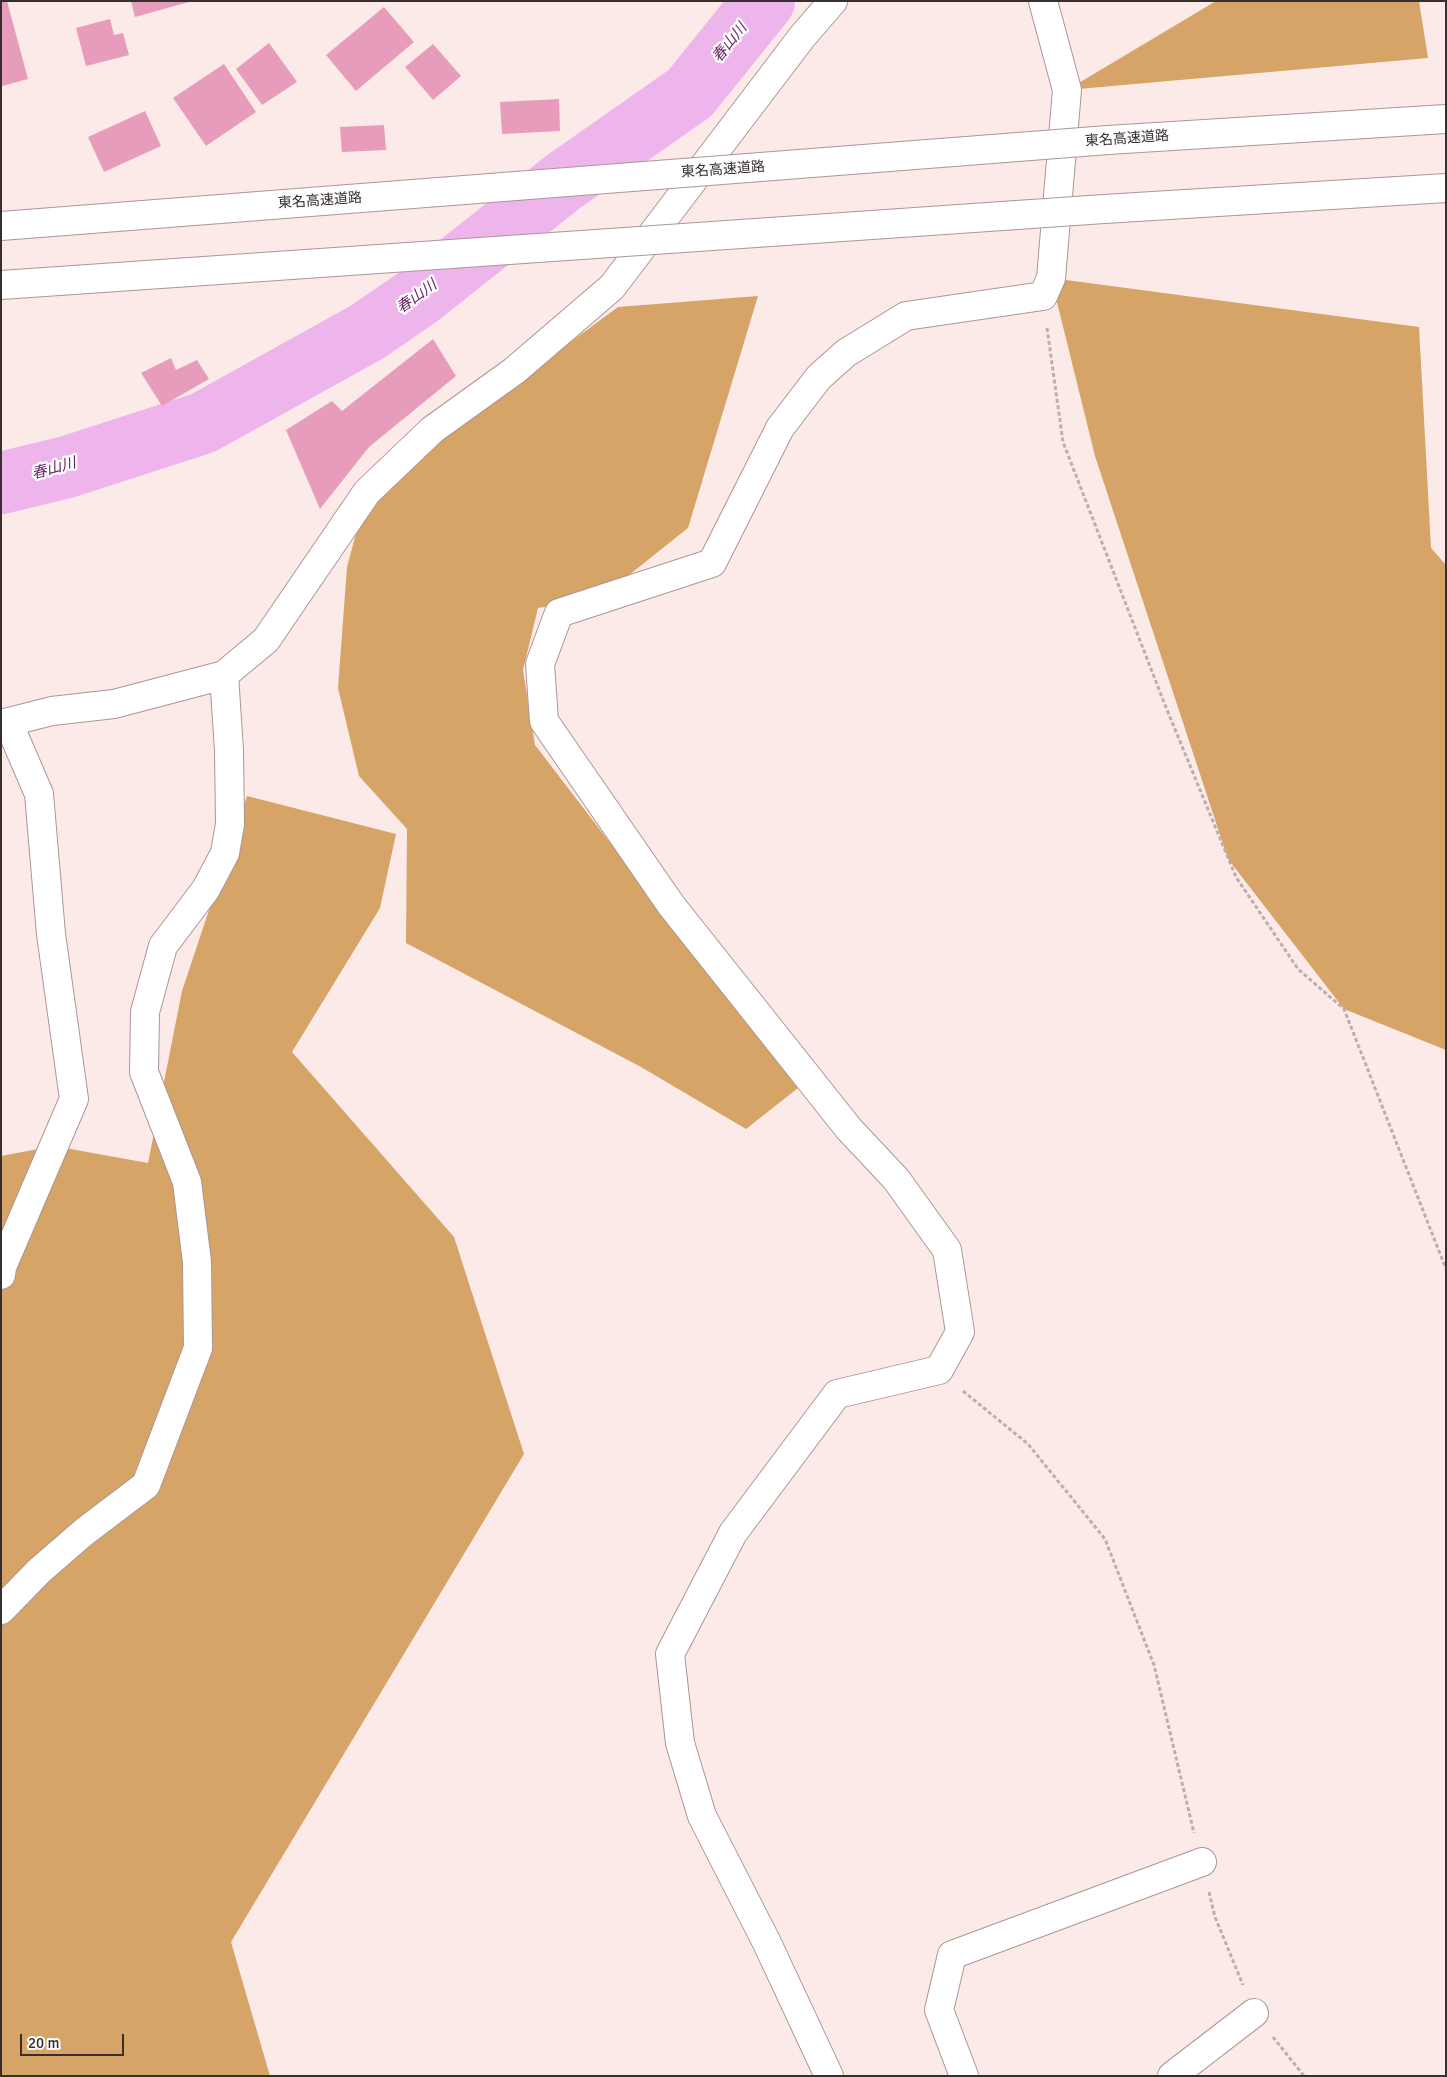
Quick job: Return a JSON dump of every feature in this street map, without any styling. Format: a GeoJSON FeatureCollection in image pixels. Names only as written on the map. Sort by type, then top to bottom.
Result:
{"type":"FeatureCollection","features":[{"type":"Feature","properties":{"kind":"main road"},"geometry":{"type":"LineString","coordinates":[[1,1275],[2,1267],[74,1099],[52,934],[39,794],[5,723],[52,711],[114,704],[224,675],[266,640],[367,492],[432,430],[514,371],[612,287],[796,45],[833,1]]}},
{"type":"Feature","properties":{"kind":"main road"},"geometry":{"type":"LineString","coordinates":[[829,2076],[767,1943],[702,1816],[680,1743],[670,1654],[733,1533],[837,1394],[939,1370],[960,1332],[947,1250],[896,1179],[849,1128],[671,905],[544,721],[540,664],[559,612],[712,563],[780,428],[818,377],[846,353],[906,316],[1043,296],[1051,278],[1067,90],[1043,1]]}},
{"type":"Feature","properties":{"kind":"main road","name":"東名高速道路"},"geometry":{"type":"LineString","coordinates":[[1,226],[1108,140],[1446,119]]}},
{"type":"Feature","properties":{"kind":"main road"},"geometry":{"type":"LineString","coordinates":[[1,285],[1104,209],[1446,188]]}},
{"type":"Feature","properties":{"kind":"main road"},"geometry":{"type":"LineString","coordinates":[[1,1610],[39,1571],[84,1532],[146,1485],[198,1348],[197,1262],[187,1182],[144,1072],[145,1012],[163,946],[206,889],[225,853],[230,824],[229,750],[224,675]]}},
{"type":"Feature","properties":{"kind":"main road"},"geometry":{"type":"LineString","coordinates":[[964,2076],[939,2010],[952,1955],[1202,1862]]}},
{"type":"Feature","properties":{"kind":"main road"},"geometry":{"type":"LineString","coordinates":[[1172,2076],[1254,2013]]}},
{"type":"Feature","properties":{"kind":"path"},"geometry":{"type":"LineString","coordinates":[[1043,296],[1063,442],[1165,705],[1236,877],[1298,969],[1344,1010],[1446,1269]]}},
{"type":"Feature","properties":{"kind":"path"},"geometry":{"type":"LineString","coordinates":[[939,1370],[1028,1444],[1105,1539],[1154,1665],[1215,1917],[1254,2013],[1304,2076]]}},
{"type":"Feature","properties":{"kind":"shaded area"},"geometry":{"type":"Polygon","coordinates":[[[1216,1],[1419,1],[1428,58],[1067,90],[1216,1]]]}},
{"type":"Feature","properties":{"kind":"shaded area"},"geometry":{"type":"Polygon","coordinates":[[[1051,278],[1419,327],[1431,548],[1446,565],[1446,1050],[1344,1009],[1228,859],[1095,456],[1051,278]]]}},
{"type":"Feature","properties":{"kind":"shaded area"},"geometry":{"type":"Polygon","coordinates":[[[758,296],[688,528],[599,599],[538,608],[523,670],[535,745],[798,1088],[746,1129],[641,1067],[406,943],[407,829],[359,776],[338,688],[347,567],[367,492],[618,307],[758,296]]]}},
{"type":"Feature","properties":{"kind":"shaded area"},"geometry":{"type":"Polygon","coordinates":[[[247,796],[396,834],[380,908],[292,1052],[454,1237],[524,1454],[231,1942],[270,2076],[1,2076],[1,1156],[54,1146],[148,1163],[182,991],[247,796]]]}},
{"type":"Feature","properties":{"kind":"building"},"geometry":{"type":"Polygon","coordinates":[[[1,1],[7,1],[28,79],[2,86],[1,1]]]}},
{"type":"Feature","properties":{"kind":"building"},"geometry":{"type":"Polygon","coordinates":[[[131,1],[189,1],[189,2],[135,17],[131,1]]]}},
{"type":"Feature","properties":{"kind":"building"},"geometry":{"type":"Polygon","coordinates":[[[384,7],[414,42],[356,91],[326,55],[384,7]]]}},
{"type":"Feature","properties":{"kind":"building"},"geometry":{"type":"Polygon","coordinates":[[[110,19],[114,35],[123,33],[129,55],[86,66],[76,28],[110,19]]]}},
{"type":"Feature","properties":{"kind":"building"},"geometry":{"type":"Polygon","coordinates":[[[269,43],[297,82],[262,105],[236,69],[269,43]]]}},
{"type":"Feature","properties":{"kind":"building"},"geometry":{"type":"Polygon","coordinates":[[[433,44],[461,76],[433,100],[405,67],[433,44]]]}},
{"type":"Feature","properties":{"kind":"building"},"geometry":{"type":"Polygon","coordinates":[[[224,64],[256,112],[206,146],[173,98],[224,64]]]}},
{"type":"Feature","properties":{"kind":"building"},"geometry":{"type":"Polygon","coordinates":[[[559,99],[560,131],[502,134],[500,102],[559,99]]]}},
{"type":"Feature","properties":{"kind":"building"},"geometry":{"type":"Polygon","coordinates":[[[145,111],[161,146],[104,172],[88,137],[145,111]]]}},
{"type":"Feature","properties":{"kind":"building"},"geometry":{"type":"Polygon","coordinates":[[[384,125],[386,150],[342,152],[340,127],[384,125]]]}},
{"type":"Feature","properties":{"kind":"building"},"geometry":{"type":"Polygon","coordinates":[[[433,339],[456,376],[369,447],[320,509],[286,430],[332,401],[342,411],[433,339]]]}},
{"type":"Feature","properties":{"kind":"building"},"geometry":{"type":"Polygon","coordinates":[[[171,358],[176,370],[197,360],[209,379],[162,406],[141,373],[171,358]]]}},
{"type":"Feature","properties":{"kind":"waterway","name":"春山川"},"geometry":{"type":"LineString","coordinates":[[1,483],[67,467],[203,423],[367,332],[418,297],[563,182],[690,93],[764,1]]}}]}
